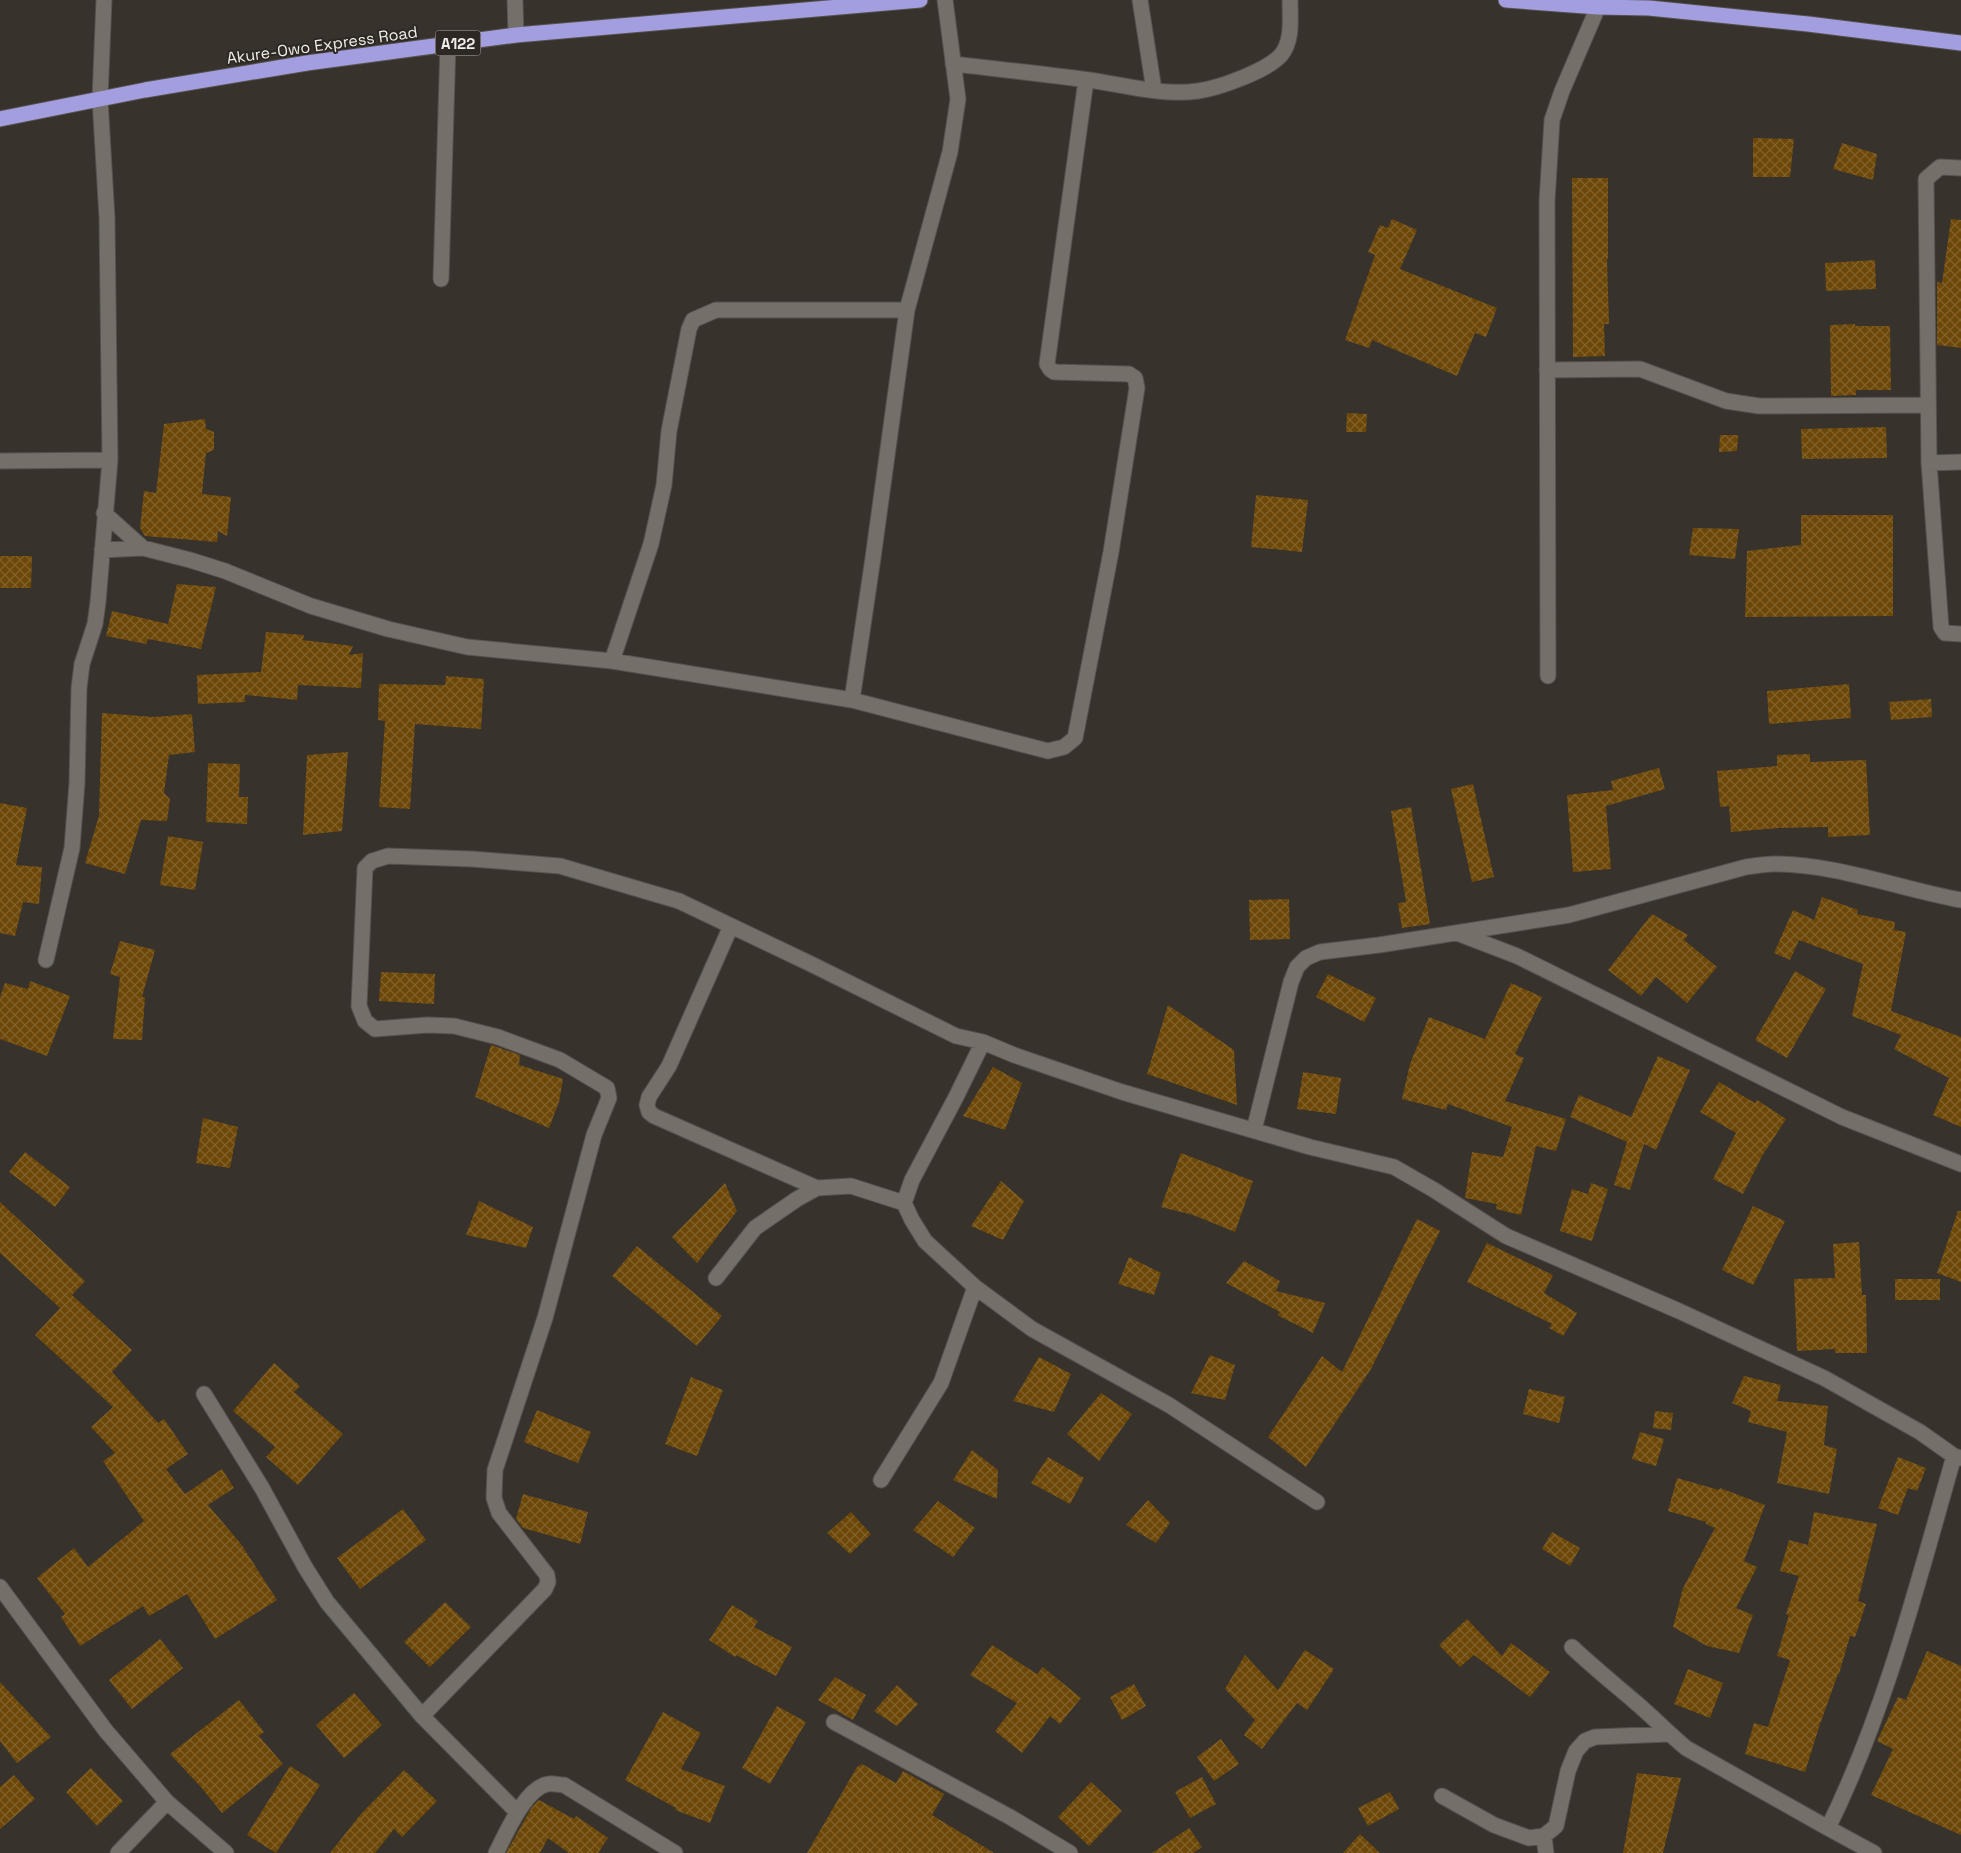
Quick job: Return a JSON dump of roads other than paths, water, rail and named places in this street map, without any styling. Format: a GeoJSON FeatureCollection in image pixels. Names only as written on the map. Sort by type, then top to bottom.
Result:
{"type":"FeatureCollection","features":[{"type":"Feature","properties":{"kind":"highway","name":"Akure-Owo Express Road"},"geometry":{"type":"LineString","coordinates":[[0,118],[145,90],[307,63],[516,35],[920,0]]}},
{"type":"Feature","properties":{"kind":"highway"},"geometry":{"type":"LineString","coordinates":[[1506,0],[1598,7],[1650,8],[1808,24],[1961,43]]}},
{"type":"Feature","properties":{"kind":"street"},"geometry":{"type":"LineString","coordinates":[[46,960],[72,848],[77,783],[79,688],[82,664],[96,617],[110,460],[107,218],[100,99],[104,0]]}},
{"type":"Feature","properties":{"kind":"street"},"geometry":{"type":"LineString","coordinates":[[515,0],[516,35]]}},
{"type":"Feature","properties":{"kind":"street"},"geometry":{"type":"LineString","coordinates":[[852,700],[907,310],[950,152],[958,99],[945,0]]}},
{"type":"Feature","properties":{"kind":"street"},"geometry":{"type":"LineString","coordinates":[[1140,0],[1154,90]]}},
{"type":"Feature","properties":{"kind":"street"},"geometry":{"type":"LineString","coordinates":[[953,64],[1086,80],[1164,92],[1198,91],[1240,79],[1274,62],[1282,54],[1288,41],[1290,0]]}},
{"type":"Feature","properties":{"kind":"street"},"geometry":{"type":"LineString","coordinates":[[1548,676],[1547,201],[1552,120],[1562,91],[1598,7]]}},
{"type":"Feature","properties":{"kind":"street"},"geometry":{"type":"LineString","coordinates":[[441,278],[448,44]]}},
{"type":"Feature","properties":{"kind":"street"},"geometry":{"type":"LineString","coordinates":[[102,550],[144,548],[225,571],[311,606],[388,629],[467,647],[612,661],[852,700],[1048,751],[1064,747],[1074,738],[1111,552],[1137,388],[1135,378],[1129,374],[1054,372],[1047,364],[1086,80]]}},
{"type":"Feature","properties":{"kind":"street"},"geometry":{"type":"LineString","coordinates":[[1961,168],[1940,167],[1926,179],[1929,463],[1941,627],[1944,633],[1961,634]]}},
{"type":"Feature","properties":{"kind":"street"},"geometry":{"type":"LineString","coordinates":[[612,661],[651,544],[664,485],[669,431],[688,329],[693,320],[716,310],[907,310]]}},
{"type":"Feature","properties":{"kind":"street"},"geometry":{"type":"LineString","coordinates":[[1547,370],[1640,369],[1726,401],[1759,406],[1928,405]]}},
{"type":"Feature","properties":{"kind":"street"},"geometry":{"type":"LineString","coordinates":[[0,461],[110,460]]}},
{"type":"Feature","properties":{"kind":"street"},"geometry":{"type":"LineString","coordinates":[[1929,463],[1961,462]]}},
{"type":"Feature","properties":{"kind":"street"},"geometry":{"type":"LineString","coordinates":[[104,513],[144,548]]}},
{"type":"Feature","properties":{"kind":"street"},"geometry":{"type":"LineString","coordinates":[[422,1716],[545,1589],[548,1582],[547,1575],[499,1513],[494,1498],[495,1470],[545,1318],[589,1154],[609,1098],[609,1092],[607,1088],[560,1060],[498,1037],[454,1026],[427,1024],[375,1029],[364,1021],[360,1006],[365,868],[372,860],[388,856],[472,859],[560,866],[679,901],[956,1036],[982,1042],[1122,1092],[1310,1147],[1394,1167],[1506,1236],[1679,1310],[1824,1378],[1920,1432],[1957,1457],[1885,1692],[1842,1801],[1828,1828]]}},
{"type":"Feature","properties":{"kind":"street"},"geometry":{"type":"LineString","coordinates":[[1254,1130],[1290,982],[1297,967],[1306,958],[1320,952],[1379,945],[1569,915],[1746,867],[1772,864],[1821,869],[1961,900]]}},
{"type":"Feature","properties":{"kind":"street"},"geometry":{"type":"LineString","coordinates":[[731,926],[669,1066],[649,1097],[647,1104],[649,1112],[654,1116],[817,1188]]}},
{"type":"Feature","properties":{"kind":"street"},"geometry":{"type":"LineString","coordinates":[[1456,932],[1517,956],[1842,1117],[1961,1164]]}},
{"type":"Feature","properties":{"kind":"street"},"geometry":{"type":"LineString","coordinates":[[982,1042],[956,1097],[912,1180],[904,1203],[925,1241],[975,1287],[1032,1329],[1168,1405],[1317,1502]]}},
{"type":"Feature","properties":{"kind":"street"},"geometry":{"type":"LineString","coordinates":[[716,1278],[755,1228],[797,1199],[817,1188],[851,1186],[904,1203]]}},
{"type":"Feature","properties":{"kind":"street"},"geometry":{"type":"LineString","coordinates":[[881,1480],[941,1383],[975,1287]]}},
{"type":"Feature","properties":{"kind":"street"},"geometry":{"type":"LineString","coordinates":[[204,1394],[262,1488],[315,1586],[422,1716],[517,1812]]}},
{"type":"Feature","properties":{"kind":"street"},"geometry":{"type":"LineString","coordinates":[[2,1594],[106,1731],[167,1802],[226,1853]]}},
{"type":"Feature","properties":{"kind":"street"},"geometry":{"type":"LineString","coordinates":[[1572,1647],[1686,1748],[1874,1853]]}},
{"type":"Feature","properties":{"kind":"street"},"geometry":{"type":"LineString","coordinates":[[834,1722],[1010,1816],[1070,1853]]}},
{"type":"Feature","properties":{"kind":"street"},"geometry":{"type":"LineString","coordinates":[[1442,1796],[1494,1825],[1529,1838],[1544,1836],[1556,1826],[1568,1771],[1576,1751],[1584,1741],[1595,1737],[1669,1734]]}},
{"type":"Feature","properties":{"kind":"street"},"geometry":{"type":"LineString","coordinates":[[496,1853],[517,1812],[537,1789],[548,1784],[564,1785],[674,1853]]}},
{"type":"Feature","properties":{"kind":"street"},"geometry":{"type":"LineString","coordinates":[[118,1853],[167,1802]]}},
{"type":"Feature","properties":{"kind":"street"},"geometry":{"type":"LineString","coordinates":[[1544,1836],[1546,1853]]}}]}
